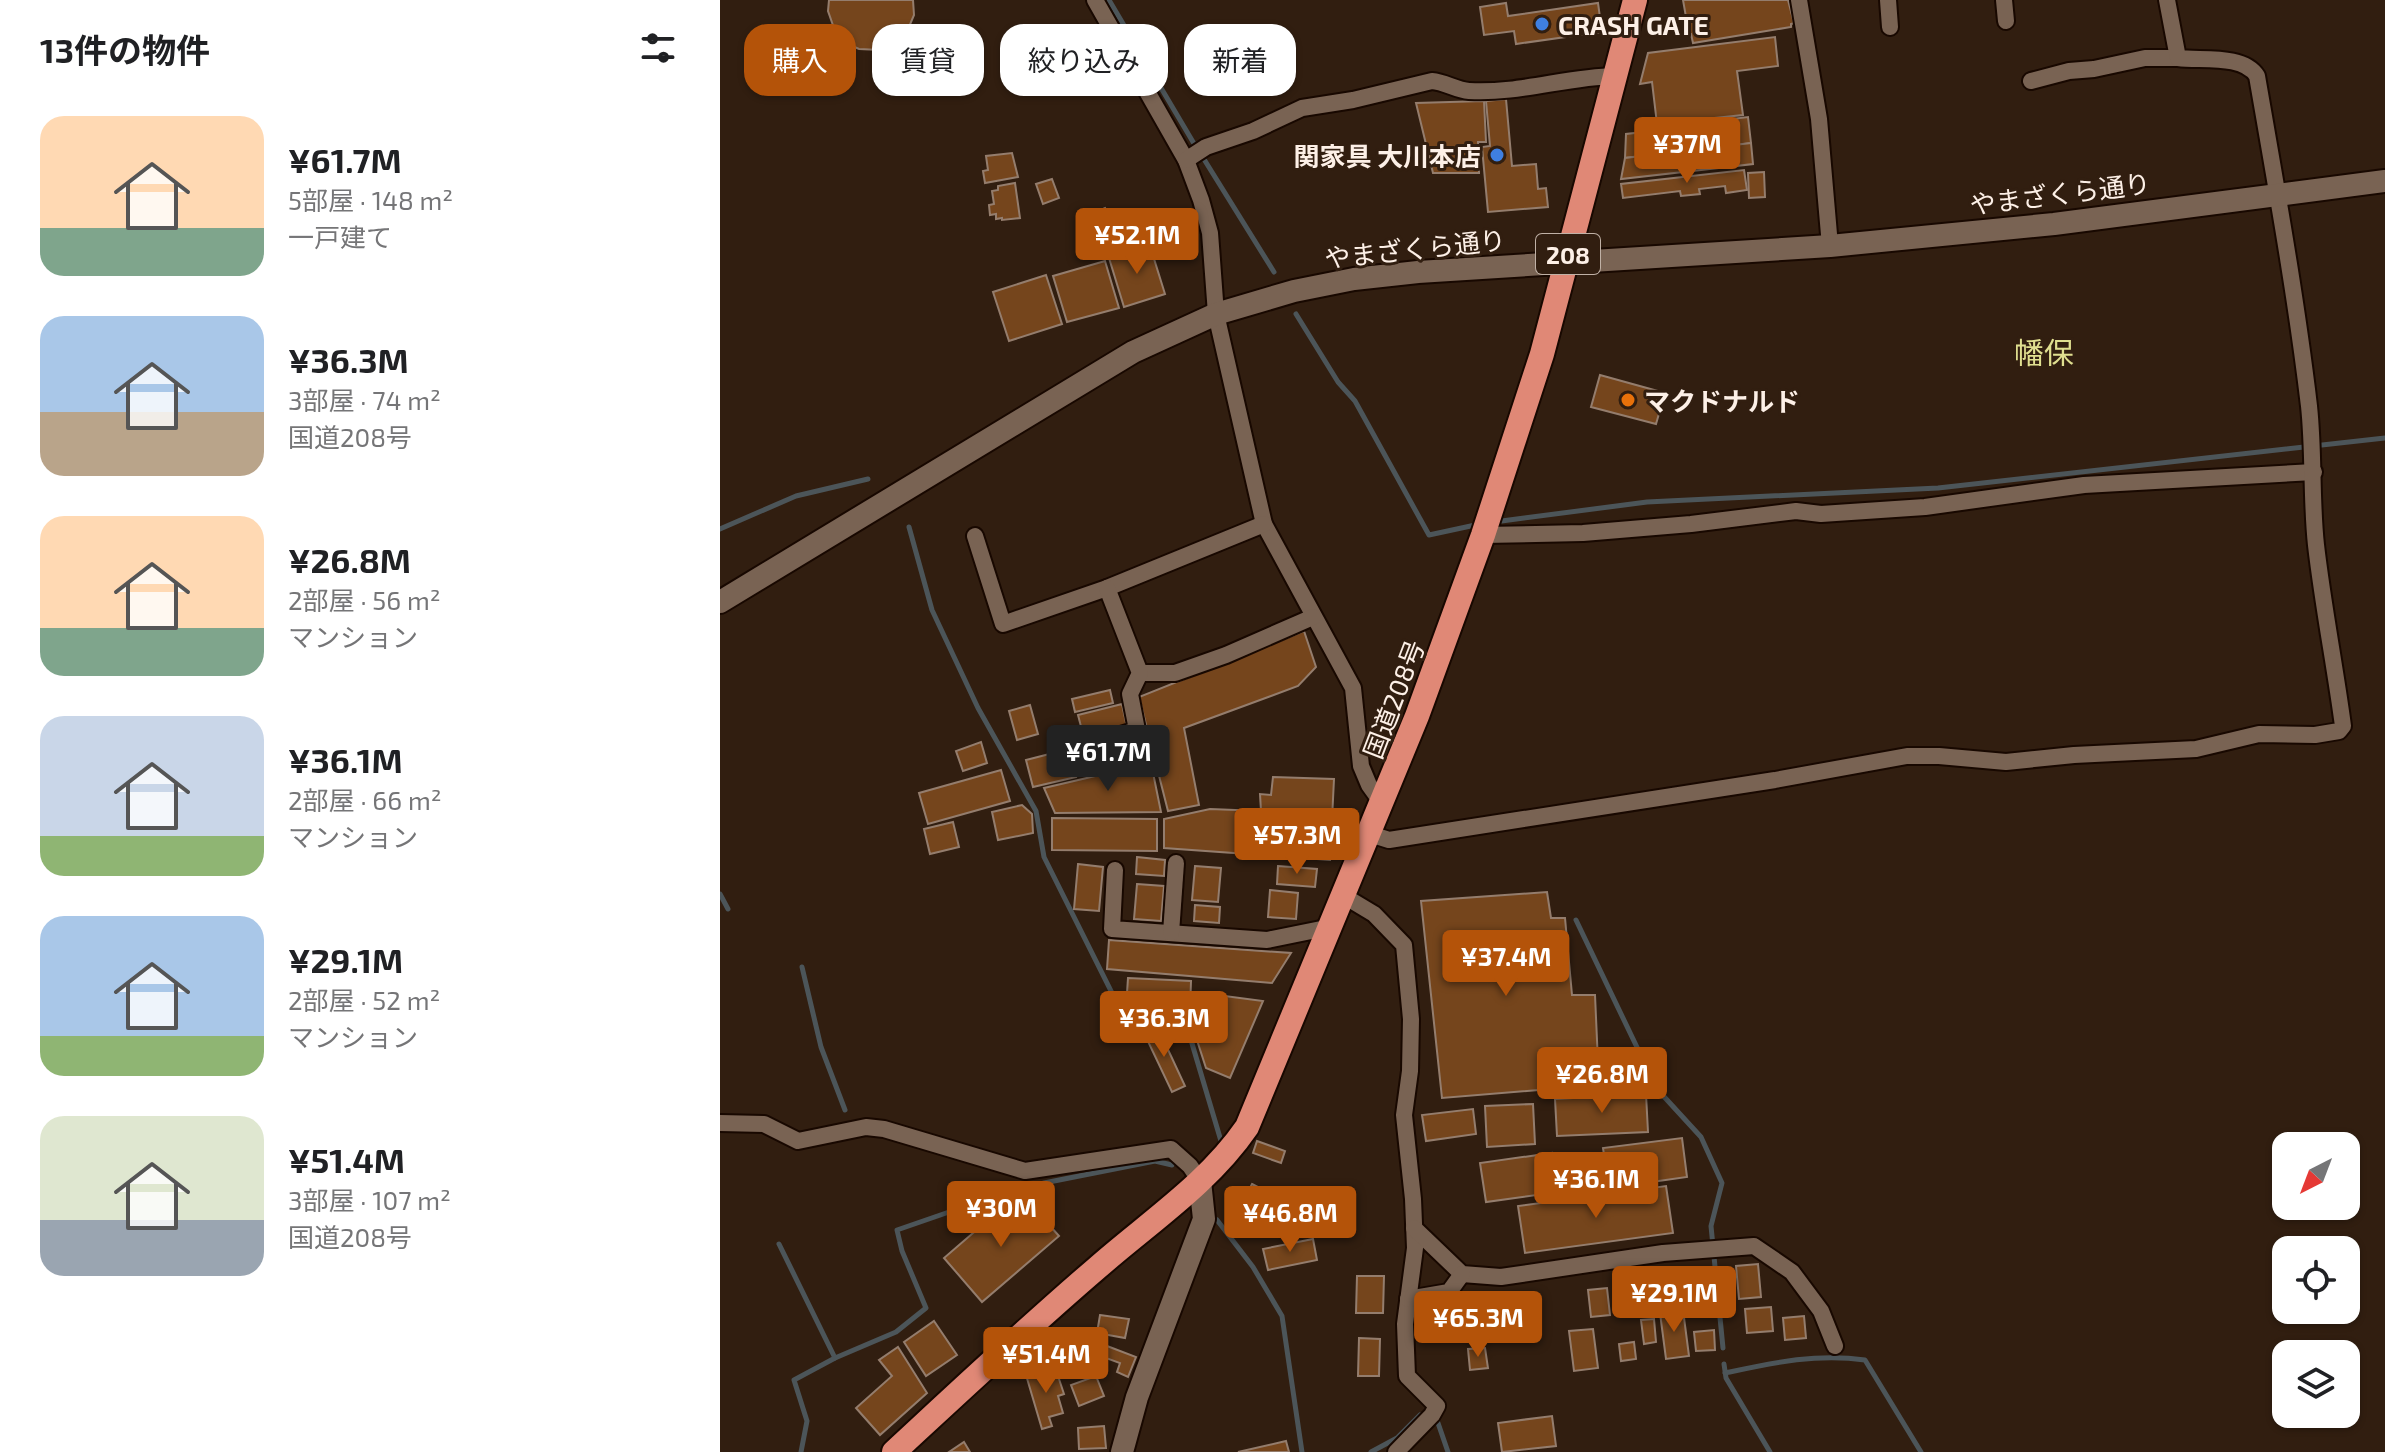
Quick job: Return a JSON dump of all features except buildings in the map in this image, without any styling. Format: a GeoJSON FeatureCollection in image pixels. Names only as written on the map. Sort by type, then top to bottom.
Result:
{"type":"FeatureCollection","features":[{"type":"Feature","properties":{"kind":"highway","name":"国道208号"},"geometry":{"type":"LineString","coordinates":[[894,1452],[1044,1313],[1200,1181],[1228,1154],[1247,1127],[1417,716],[1487,523],[1538,367],[1635,0]]}},
{"type":"Feature","properties":{"kind":"street"},"geometry":{"type":"LineString","coordinates":[[1095,0],[1186,160],[1210,233],[1216,314],[1264,524],[1353,688],[1361,766],[1369,785],[1382,803]]}},
{"type":"Feature","properties":{"kind":"street"},"geometry":{"type":"LineString","coordinates":[[1799,0],[1819,119],[1830,246]]}},
{"type":"Feature","properties":{"kind":"street"},"geometry":{"type":"LineString","coordinates":[[1888,0],[1890,27]]}},
{"type":"Feature","properties":{"kind":"street"},"geometry":{"type":"LineString","coordinates":[[2004,0],[2006,21]]}},
{"type":"Feature","properties":{"kind":"street"},"geometry":{"type":"LineString","coordinates":[[2167,0],[2178,58]]}},
{"type":"Feature","properties":{"kind":"street"},"geometry":{"type":"LineString","coordinates":[[1370,834],[1389,840],[1775,780],[1907,756],[2006,762],[2196,749],[2259,734],[2315,735],[2339,731],[2343,726],[2316,545],[2311,431],[2278,194],[2257,76],[2252,68],[2242,63],[2145,58],[2031,81]]}},
{"type":"Feature","properties":{"kind":"street"},"geometry":{"type":"LineString","coordinates":[[1186,160],[1206,147],[1253,131],[1302,108],[1353,100],[1432,81],[1461,90],[1494,91],[1590,76],[1615,76]]}},
{"type":"Feature","properties":{"kind":"street","name":"やまざくら通り"},"geometry":{"type":"LineString","coordinates":[[720,602],[1133,352],[1216,314],[1294,291],[1354,279],[1566,261],[1830,246],[2054,224],[2385,181]]}},
{"type":"Feature","properties":{"kind":"street"},"geometry":{"type":"LineString","coordinates":[[1487,523],[1629,529],[1796,511],[1821,514],[1925,507],[2084,485],[2314,472]]}},
{"type":"Feature","properties":{"kind":"street"},"geometry":{"type":"LineString","coordinates":[[975,536],[1003,624],[1107,588],[1264,524]]}},
{"type":"Feature","properties":{"kind":"street"},"geometry":{"type":"LineString","coordinates":[[1060,743],[1087,745],[1137,730],[1130,694],[1140,673],[1107,588]]}},
{"type":"Feature","properties":{"kind":"street"},"geometry":{"type":"LineString","coordinates":[[1140,673],[1175,673],[1226,655],[1313,617]]}},
{"type":"Feature","properties":{"kind":"street"},"geometry":{"type":"LineString","coordinates":[[1171,933],[1176,863]]}},
{"type":"Feature","properties":{"kind":"street"},"geometry":{"type":"LineString","coordinates":[[1115,870],[1112,929],[1267,940],[1331,927]]}},
{"type":"Feature","properties":{"kind":"street"},"geometry":{"type":"LineString","coordinates":[[1344,896],[1374,914],[1404,945],[1411,1019],[1410,1071],[1404,1115],[1415,1248],[1405,1324],[1407,1376],[1437,1406],[1396,1452]]}},
{"type":"Feature","properties":{"kind":"street"},"geometry":{"type":"LineString","coordinates":[[720,1123],[764,1124],[798,1141],[866,1127],[884,1129],[1025,1171],[1171,1149],[1190,1166],[1200,1181],[1204,1219],[1137,1397],[1122,1452]]}},
{"type":"Feature","properties":{"kind":"street"},"geometry":{"type":"LineString","coordinates":[[1414,1228],[1462,1274],[1501,1277],[1663,1253],[1754,1246],[1792,1272],[1821,1311],[1835,1346]]}},
{"type":"Feature","properties":{"kind":"street"},"geometry":{"type":"LineString","coordinates":[[1408,1299],[1449,1292],[1462,1274]]}},
{"type":"Feature","properties":{"kind":"waterway"},"geometry":{"type":"LineString","coordinates":[[1109,0],[1196,147]]}},
{"type":"Feature","properties":{"kind":"waterway"},"geometry":{"type":"LineString","coordinates":[[1202,156],[1274,272]]}},
{"type":"Feature","properties":{"kind":"waterway"},"geometry":{"type":"LineString","coordinates":[[1296,314],[1338,382],[1355,401],[1429,535],[1480,524]]}},
{"type":"Feature","properties":{"kind":"waterway"},"geometry":{"type":"LineString","coordinates":[[1494,522],[1647,502],[1938,488],[2385,438]]}},
{"type":"Feature","properties":{"kind":"waterway"},"geometry":{"type":"LineString","coordinates":[[720,529],[796,496],[868,479]]}},
{"type":"Feature","properties":{"kind":"waterway"},"geometry":{"type":"LineString","coordinates":[[909,527],[932,610],[978,708],[1036,811],[1044,857],[1126,1021],[1185,1020],[1221,1141]]}},
{"type":"Feature","properties":{"kind":"waterway"},"geometry":{"type":"LineString","coordinates":[[720,894],[728,909]]}},
{"type":"Feature","properties":{"kind":"waterway"},"geometry":{"type":"LineString","coordinates":[[1576,920],[1657,1089],[1701,1137],[1722,1183],[1711,1226],[1723,1348]]}},
{"type":"Feature","properties":{"kind":"waterway"},"geometry":{"type":"LineString","coordinates":[[802,967],[821,1047],[845,1110]]}},
{"type":"Feature","properties":{"kind":"waterway"},"geometry":{"type":"LineString","coordinates":[[1044,1183],[1155,1161],[1172,1165]]}},
{"type":"Feature","properties":{"kind":"waterway"},"geometry":{"type":"LineString","coordinates":[[801,1452],[807,1421],[794,1380],[835,1358],[896,1332],[926,1308],[902,1251],[897,1230],[1004,1193]]}},
{"type":"Feature","properties":{"kind":"waterway"},"geometry":{"type":"LineString","coordinates":[[1217,1220],[1253,1267],[1282,1316],[1302,1452]]}},
{"type":"Feature","properties":{"kind":"waterway"},"geometry":{"type":"LineString","coordinates":[[779,1244],[835,1358]]}},
{"type":"Feature","properties":{"kind":"waterway"},"geometry":{"type":"LineString","coordinates":[[1725,1373],[1812,1358],[1865,1360],[1921,1452]]}},
{"type":"Feature","properties":{"kind":"waterway"},"geometry":{"type":"LineString","coordinates":[[1724,1364],[1726,1378],[1770,1452]]}},
{"type":"Feature","properties":{"kind":"waterway"},"geometry":{"type":"LineString","coordinates":[[1371,1452],[1397,1438],[1420,1415]]}},
{"type":"Feature","properties":{"kind":"waterway"},"geometry":{"type":"LineString","coordinates":[[1435,1421],[1448,1452]]}},
{"type":"Feature","properties":{"kind":"place","name":"CRASH GATE"},"geometry":{"type":"Point","coordinates":[1542,24]}},
{"type":"Feature","properties":{"kind":"place","name":"関家具 大川本店"},"geometry":{"type":"Point","coordinates":[1497,155]}},
{"type":"Feature","properties":{"kind":"place","name":"マクドナルド"},"geometry":{"type":"Point","coordinates":[1628,400]}},
{"type":"Feature","properties":{"kind":"district","name":"幡保"},"geometry":{"type":"Point","coordinates":[2044,352]}}]}
